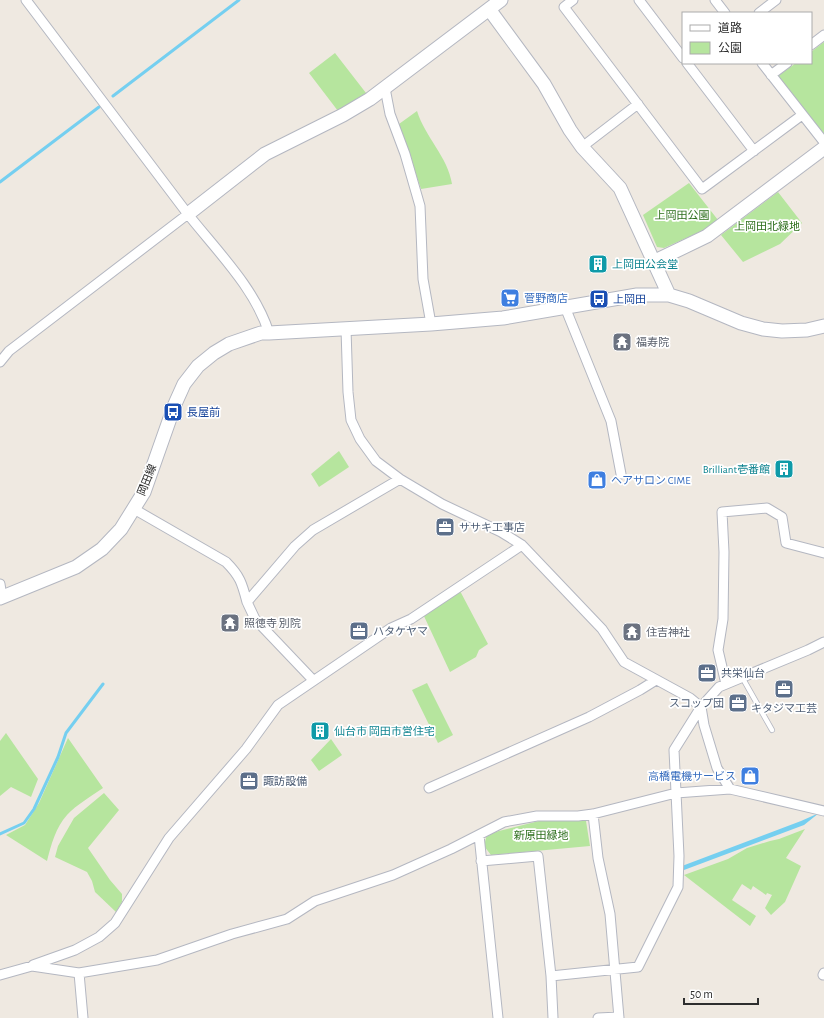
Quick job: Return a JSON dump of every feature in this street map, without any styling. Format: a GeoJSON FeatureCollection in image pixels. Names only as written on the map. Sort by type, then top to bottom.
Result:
{"type":"FeatureCollection","features":[{"type":"Feature","properties":{"kind":"street"},"geometry":{"type":"LineString","coordinates":[[26,0],[188,214],[246,287],[263,317],[265,333]]}},
{"type":"Feature","properties":{"kind":"street"},"geometry":{"type":"LineString","coordinates":[[0,362],[9,351],[266,154],[343,115],[370,99],[500,0]]}},
{"type":"Feature","properties":{"kind":"street"},"geometry":{"type":"LineString","coordinates":[[574,0],[564,7],[702,189],[802,115]]}},
{"type":"Feature","properties":{"kind":"street"},"geometry":{"type":"LineString","coordinates":[[639,0],[682,57]]}},
{"type":"Feature","properties":{"kind":"street"},"geometry":{"type":"LineString","coordinates":[[715,0],[724,12]]}},
{"type":"Feature","properties":{"kind":"street"},"geometry":{"type":"LineString","coordinates":[[760,12],[776,0]]}},
{"type":"Feature","properties":{"kind":"street"},"geometry":{"type":"LineString","coordinates":[[489,9],[544,84],[570,130],[582,147],[620,188],[669,295]]}},
{"type":"Feature","properties":{"kind":"street"},"geometry":{"type":"LineString","coordinates":[[812,44],[824,35]]}},
{"type":"Feature","properties":{"kind":"street"},"geometry":{"type":"LineString","coordinates":[[690,64],[754,151]]}},
{"type":"Feature","properties":{"kind":"street"},"geometry":{"type":"LineString","coordinates":[[763,64],[824,142]]}},
{"type":"Feature","properties":{"kind":"street"},"geometry":{"type":"LineString","coordinates":[[771,75],[786,64]]}},
{"type":"Feature","properties":{"kind":"street"},"geometry":{"type":"LineString","coordinates":[[385,88],[390,114],[405,154],[420,206],[423,279],[431,324]]}},
{"type":"Feature","properties":{"kind":"street"},"geometry":{"type":"LineString","coordinates":[[582,147],[638,104]]}},
{"type":"Feature","properties":{"kind":"street"},"geometry":{"type":"LineString","coordinates":[[653,262],[707,236],[824,148]]}},
{"type":"Feature","properties":{"kind":"street","name":"岡田線"},"geometry":{"type":"LineString","coordinates":[[1,593],[76,567],[102,549],[121,529],[144,492],[175,404],[184,384],[198,366],[214,353],[229,344],[265,333],[431,324],[503,318],[637,295],[669,295],[689,301],[741,323],[782,332],[807,330],[824,326]]}},
{"type":"Feature","properties":{"kind":"street"},"geometry":{"type":"LineString","coordinates":[[565,307],[611,421],[622,474]]}},
{"type":"Feature","properties":{"kind":"street"},"geometry":{"type":"LineString","coordinates":[[346,329],[348,392],[351,420],[360,439],[376,461],[400,479],[442,504],[501,532],[522,546],[602,629],[624,662],[690,698],[701,707],[704,724],[717,768],[730,789]]}},
{"type":"Feature","properties":{"kind":"street"},"geometry":{"type":"LineString","coordinates":[[247,602],[295,546],[313,530],[400,479]]}},
{"type":"Feature","properties":{"kind":"street"},"geometry":{"type":"LineString","coordinates":[[726,684],[718,650],[723,619],[724,552],[722,512],[767,508],[782,517],[786,543],[824,553]]}},
{"type":"Feature","properties":{"kind":"street"},"geometry":{"type":"LineString","coordinates":[[134,509],[226,562],[236,571],[242,582],[247,602],[255,619],[313,680]]}},
{"type":"Feature","properties":{"kind":"street"},"geometry":{"type":"LineString","coordinates":[[0,975],[32,966],[75,950],[99,937],[115,923],[169,838],[246,749],[278,704],[391,628],[411,619],[522,546]]}},
{"type":"Feature","properties":{"kind":"street"},"geometry":{"type":"LineString","coordinates":[[551,976],[638,967],[678,887],[679,856],[674,750],[701,707],[719,687],[824,642]]}},
{"type":"Feature","properties":{"kind":"street"},"geometry":{"type":"LineString","coordinates":[[429,788],[589,717],[656,680]]}},
{"type":"Feature","properties":{"kind":"street"},"geometry":{"type":"LineString","coordinates":[[32,966],[79,973],[157,960],[232,934],[287,919],[315,901],[393,875],[451,849],[504,822],[537,816],[578,816],[592,814],[676,793],[730,789],[824,811]]}},
{"type":"Feature","properties":{"kind":"street"},"geometry":{"type":"LineString","coordinates":[[592,814],[598,858],[610,914],[619,1018],[598,1018]]}},
{"type":"Feature","properties":{"kind":"street"},"geometry":{"type":"LineString","coordinates":[[478,835],[498,1018]]}},
{"type":"Feature","properties":{"kind":"street"},"geometry":{"type":"LineString","coordinates":[[481,861],[538,856],[551,976],[553,1018]]}},
{"type":"Feature","properties":{"kind":"street"},"geometry":{"type":"LineString","coordinates":[[79,973],[83,1018]]}},
{"type":"Feature","properties":{"kind":"lane"},"geometry":{"type":"LineString","coordinates":[[742,677],[772,730]]}},
{"type":"Feature","properties":{"kind":"green space"},"geometry":{"type":"Polygon","coordinates":[[[824,42],[824,139],[779,82],[778,76],[795,64],[812,64],[812,51],[824,42]]]}},
{"type":"Feature","properties":{"kind":"green space"},"geometry":{"type":"Polygon","coordinates":[[[335,53],[366,93],[338,111],[309,73],[335,53]]]}},
{"type":"Feature","properties":{"kind":"green space"},"geometry":{"type":"Polygon","coordinates":[[[417,111],[425,130],[446,165],[452,184],[421,189],[399,124],[417,111]]]}},
{"type":"Feature","properties":{"kind":"green space","name":"上岡田公園"},"geometry":{"type":"Polygon","coordinates":[[[689,183],[718,220],[704,230],[664,248],[657,247],[643,215],[689,183]]]}},
{"type":"Feature","properties":{"kind":"green space","name":"上岡田北緑地"},"geometry":{"type":"Polygon","coordinates":[[[778,192],[802,223],[780,244],[743,262],[721,235],[778,192]]]}},
{"type":"Feature","properties":{"kind":"green space"},"geometry":{"type":"Polygon","coordinates":[[[339,451],[349,467],[319,487],[311,474],[339,451]]]}},
{"type":"Feature","properties":{"kind":"green space"},"geometry":{"type":"Polygon","coordinates":[[[459,589],[488,644],[479,650],[476,657],[450,672],[423,614],[459,589]]]}},
{"type":"Feature","properties":{"kind":"green space"},"geometry":{"type":"Polygon","coordinates":[[[427,683],[453,735],[438,743],[412,690],[427,683]]]}},
{"type":"Feature","properties":{"kind":"green space"},"geometry":{"type":"Polygon","coordinates":[[[6,733],[38,779],[31,797],[11,787],[0,796],[0,741],[6,733]]]}},
{"type":"Feature","properties":{"kind":"green space"},"geometry":{"type":"Polygon","coordinates":[[[68,738],[103,788],[75,808],[63,820],[54,836],[47,861],[6,835],[25,825],[39,803],[68,738]]]}},
{"type":"Feature","properties":{"kind":"green space"},"geometry":{"type":"Polygon","coordinates":[[[331,739],[342,755],[319,771],[311,760],[331,739]]]}},
{"type":"Feature","properties":{"kind":"green space"},"geometry":{"type":"Polygon","coordinates":[[[104,793],[119,810],[88,848],[110,880],[122,894],[122,902],[116,912],[95,892],[92,881],[87,872],[55,857],[58,846],[74,818],[104,793]]]}},
{"type":"Feature","properties":{"kind":"green space","name":"新原田緑地"},"geometry":{"type":"Polygon","coordinates":[[[539,821],[586,821],[590,846],[491,855],[484,846],[487,834],[539,821]]]}},
{"type":"Feature","properties":{"kind":"green space"},"geometry":{"type":"Polygon","coordinates":[[[805,829],[786,858],[801,866],[785,902],[771,915],[765,908],[772,895],[767,893],[766,895],[753,886],[751,890],[742,884],[732,900],[756,916],[750,926],[684,875],[728,859],[747,848],[779,839],[805,829]]]}},
{"type":"Feature","properties":{"kind":"water"},"geometry":{"type":"Polygon","coordinates":[[[819,813],[804,825],[684,870],[682,866],[801,821],[819,813]]]}},
{"type":"Feature","properties":{"kind":"waterway"},"geometry":{"type":"LineString","coordinates":[[113,96],[239,0]]}},
{"type":"Feature","properties":{"kind":"waterway"},"geometry":{"type":"LineString","coordinates":[[0,182],[99,107]]}},
{"type":"Feature","properties":{"kind":"waterway"},"geometry":{"type":"LineString","coordinates":[[0,834],[24,823],[34,809],[58,757],[66,733],[103,684]]}},
{"type":"Feature","properties":{"kind":"place","name":"上岡田公会堂"},"geometry":{"type":"Point","coordinates":[598,264]}},
{"type":"Feature","properties":{"kind":"place","name":"菅野商店"},"geometry":{"type":"Point","coordinates":[510,298]}},
{"type":"Feature","properties":{"kind":"place","name":"上岡田"},"geometry":{"type":"Point","coordinates":[599,299]}},
{"type":"Feature","properties":{"kind":"place","name":"福寿院"},"geometry":{"type":"Point","coordinates":[622,342]}},
{"type":"Feature","properties":{"kind":"place","name":"長屋前"},"geometry":{"type":"Point","coordinates":[173,412]}},
{"type":"Feature","properties":{"kind":"place","name":"Brilliant壱番館"},"geometry":{"type":"Point","coordinates":[784,469]}},
{"type":"Feature","properties":{"kind":"place","name":"ヘアサロン CIME"},"geometry":{"type":"Point","coordinates":[597,480]}},
{"type":"Feature","properties":{"kind":"place","name":"ササキ工事店"},"geometry":{"type":"Point","coordinates":[445,527]}},
{"type":"Feature","properties":{"kind":"place","name":"照徳寺 別院"},"geometry":{"type":"Point","coordinates":[230,623]}},
{"type":"Feature","properties":{"kind":"place","name":"ハタケヤマ"},"geometry":{"type":"Point","coordinates":[359,631]}},
{"type":"Feature","properties":{"kind":"place","name":"住吉神社"},"geometry":{"type":"Point","coordinates":[632,632]}},
{"type":"Feature","properties":{"kind":"place","name":"共栄仙台"},"geometry":{"type":"Point","coordinates":[707,673]}},
{"type":"Feature","properties":{"kind":"place","name":"キタジマ工芸"},"geometry":{"type":"Point","coordinates":[784,689]}},
{"type":"Feature","properties":{"kind":"place","name":"スコップ団"},"geometry":{"type":"Point","coordinates":[738,703]}},
{"type":"Feature","properties":{"kind":"place","name":"仙台市 岡田市営住宅"},"geometry":{"type":"Point","coordinates":[320,731]}},
{"type":"Feature","properties":{"kind":"place","name":"高橋電機サービス"},"geometry":{"type":"Point","coordinates":[750,776]}},
{"type":"Feature","properties":{"kind":"place","name":"諏訪設備"},"geometry":{"type":"Point","coordinates":[249,781]}}]}
